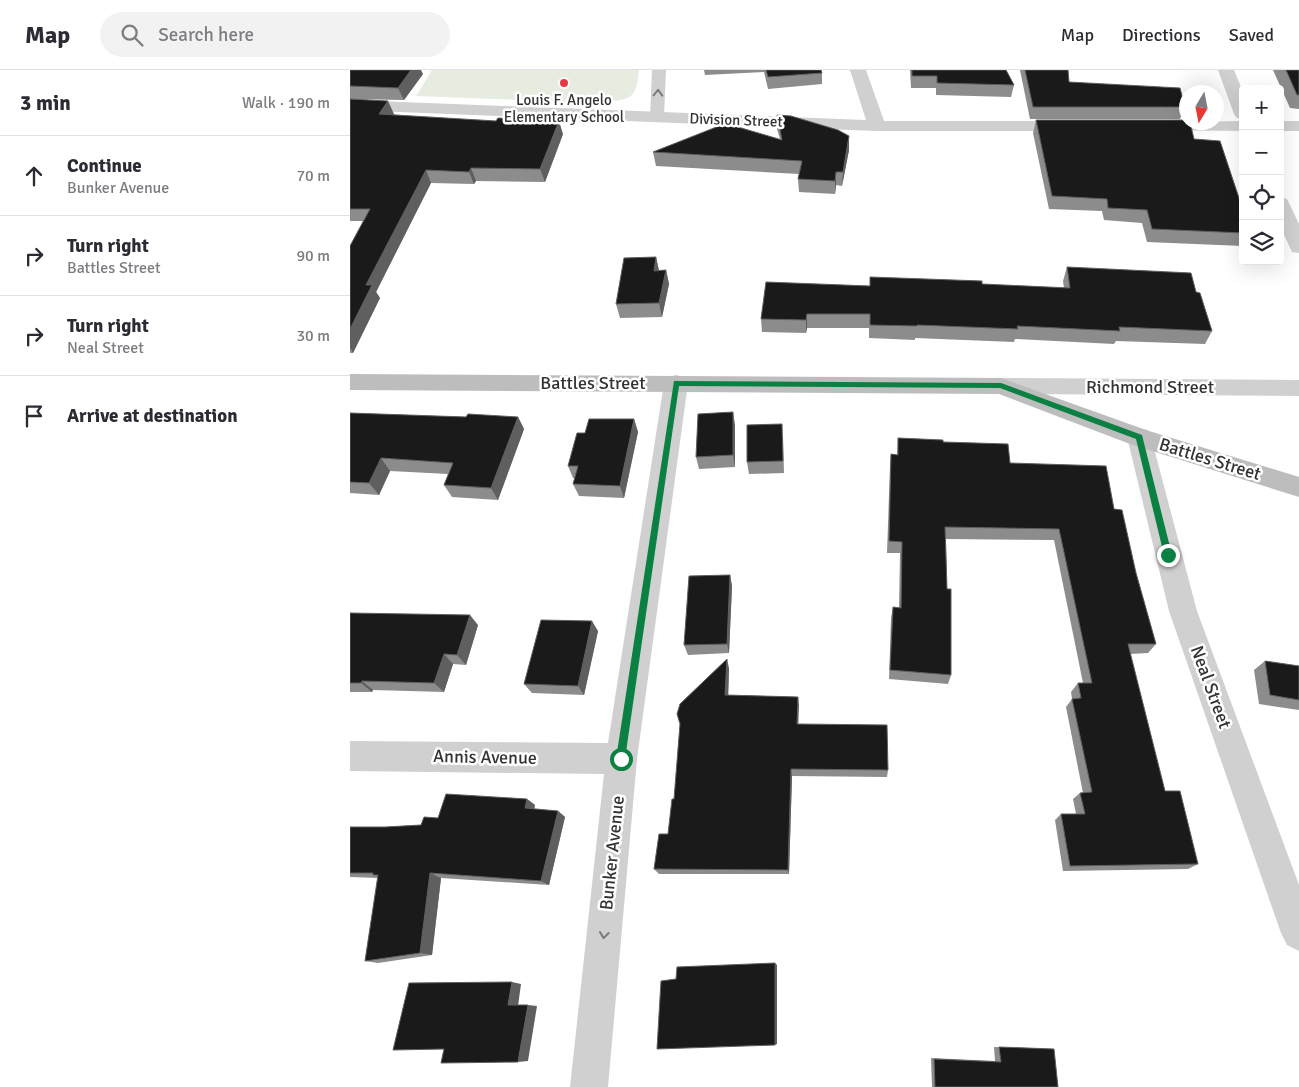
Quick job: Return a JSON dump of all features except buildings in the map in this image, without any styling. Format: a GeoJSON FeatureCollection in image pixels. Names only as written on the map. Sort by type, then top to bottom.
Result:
{"type":"FeatureCollection","features":[{"type":"Feature","properties":{"kind":"street"},"geometry":{"type":"LineString","coordinates":[[858,70],[877,126]]}},
{"type":"Feature","properties":{"kind":"street"},"geometry":{"type":"LineString","coordinates":[[1226,70],[1239,104]]}},
{"type":"Feature","properties":{"kind":"street","name":"Division Street"},"geometry":{"type":"LineString","coordinates":[[350,105],[877,126],[1085,126]]}},
{"type":"Feature","properties":{"kind":"street"},"geometry":{"type":"LineString","coordinates":[[1134,126],[1239,126]]}},
{"type":"Feature","properties":{"kind":"street"},"geometry":{"type":"LineString","coordinates":[[1284,126],[1299,126]]}},
{"type":"Feature","properties":{"kind":"street"},"geometry":{"type":"LineString","coordinates":[[1284,212],[1299,247]]}},
{"type":"Feature","properties":{"kind":"street","name":"Battles Street"},"geometry":{"type":"LineString","coordinates":[[350,382],[1001,386],[1139,437],[1299,487]]}},
{"type":"Feature","properties":{"kind":"street","name":"Bunker Avenue"},"geometry":{"type":"LineString","coordinates":[[589,1087],[621,759],[676,383]]}},
{"type":"Feature","properties":{"kind":"street","name":"Richmond Street"},"geometry":{"type":"LineString","coordinates":[[1001,386],[1299,388]]}},
{"type":"Feature","properties":{"kind":"street","name":"Neal Street"},"geometry":{"type":"LineString","coordinates":[[1139,437],[1183,612],[1299,933]]}},
{"type":"Feature","properties":{"kind":"street","name":"Annis Avenue"},"geometry":{"type":"LineString","coordinates":[[350,756],[621,759]]}},
{"type":"Feature","properties":{"kind":"lane"},"geometry":{"type":"LineString","coordinates":[[657,117],[659,70]]}},
{"type":"Feature","properties":{"kind":"shaded area","name":"Louis F. Angelo Elementary School"},"geometry":{"type":"Polygon","coordinates":[[[432,70],[639,70],[636,88],[630,97],[601,103],[416,96],[432,70]]]}},
{"type":"Feature","properties":{"kind":"place","name":"Louis F. Angelo Elementary School"},"geometry":{"type":"Point","coordinates":[564,83]}},
{"type":"Feature","properties":{"kind":"route"},"geometry":{"type":"LineString","coordinates":[[621,759],[676,383],[1001,386],[1139,437],[1168,555]]}}]}
